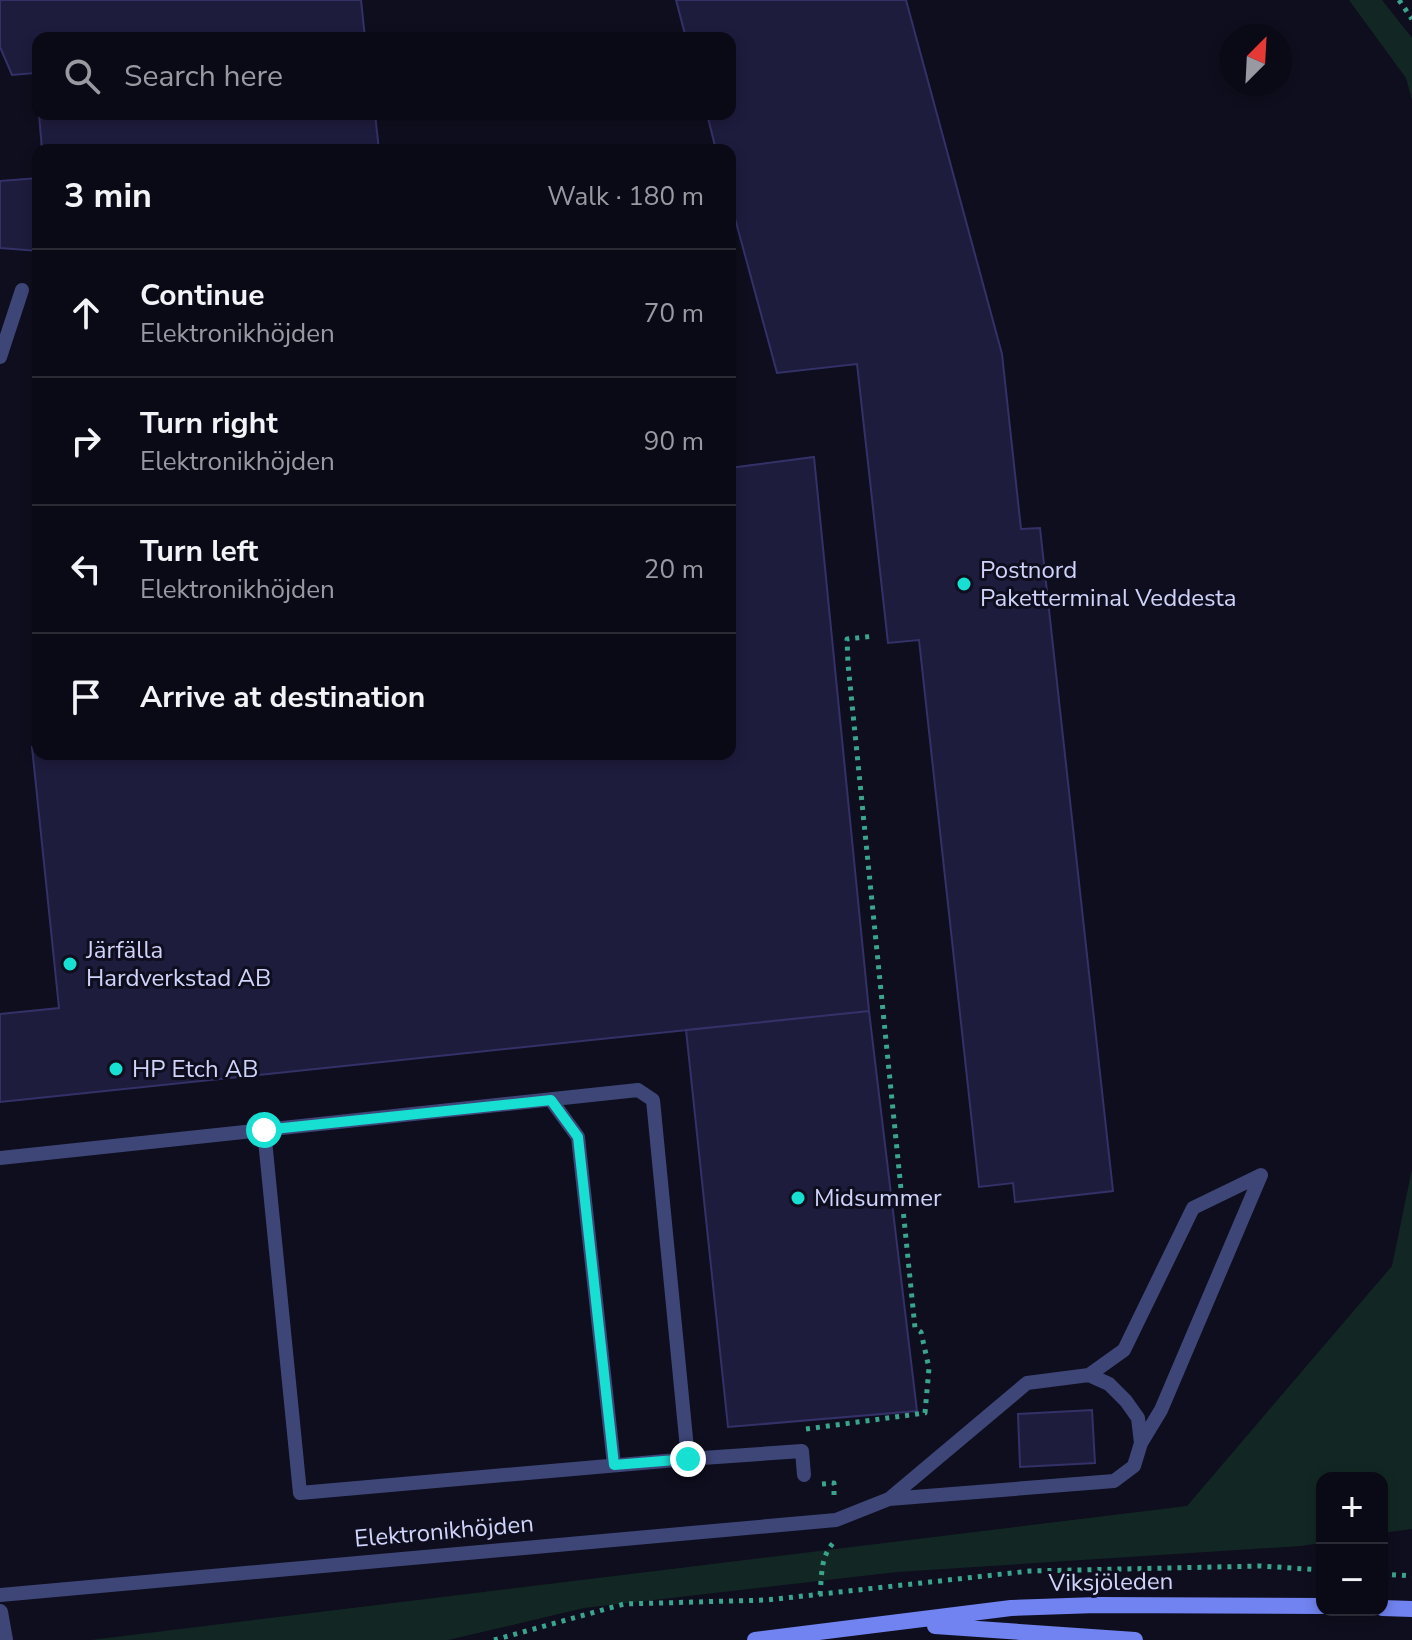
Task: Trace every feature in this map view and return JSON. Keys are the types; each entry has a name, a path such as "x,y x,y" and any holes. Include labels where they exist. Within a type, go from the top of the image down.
{"main road":[{"name":"Viksjöleden","path":"755,1640 1011,1608 1097,1605 1316,1606"},
{"path":"1388,1608 1412,1609"},
{"name":"Viksjöleden","path":"902,1623 1135,1640"}],"street":[{"path":"0,1612 5,1640"}],"lane":[{"path":"0,357 22,290"},
{"path":"0,1158 638,1090 653,1100 688,1459"},
{"path":"551,1100 578,1137 614,1465"},
{"path":"264,1130 300,1493 802,1451 804,1475"},
{"name":"Elektronikhöjden","path":"0,1595 836,1520 889,1499 1114,1481 1134,1466 1141,1443 1161,1410 1261,1175 1193,1208 1124,1350 1089,1375 1027,1383 889,1499"},
{"path":"1089,1375 1109,1384 1126,1401 1138,1418 1141,1443"}],"path":[{"path":"1399,0 1412,19"},
{"path":"804,1430 925,1413 929,1368 921,1332 915,1328 848,664 847,639 875,636"},
{"path":"820,1595 823,1558 837,1540"},
{"path":"494,1640 624,1604 767,1600 1030,1571 1261,1566 1316,1570"},
{"path":"1388,1574 1412,1576"}],"green space":[{"path":"1349,0 1382,0 1412,38 1412,100 1406,78"},
{"path":"1412,1169 1412,1529 1388,1532 1388,1472 1316,1472 1316,1544 897,1572 584,1608 448,1640 91,1640 1187,1506 1392,1266"}],"building":[{"path":"0,0 361,0 364,32 32,32 32,73 12,75 0,47"},
{"name":"Postnord Paketterminal Veddesta","path":"676,0 906,0 1002,354 1021,529 1040,528 1113,1191 1015,1202 1013,1183 979,1187 919,640 888,643 857,364 777,373 736,222 736,144 714,144 708,120 736,120 736,32 684,32"},
{"path":"40,120 376,120 378,144 42,144"},
{"path":"32,178 32,251 0,248 0,181"},
{"path":"814,457 869,1011 0,1102 0,1014 59,1008 33,760 736,760 736,467"},
{"name":"Midsummer","path":"869,1011 917,1411 728,1427 686,1030"},
{"path":"1092,1410 1095,1463 1020,1467 1018,1414"}],"place":[{"name":"Postnord Paketterminal Veddesta","path":"964,584"},
{"name":"Järfälla Hardverkstad AB","path":"70,964"},
{"name":"HP Etch AB","path":"116,1069"},
{"name":"Midsummer","path":"798,1198"}],"route":[{"path":"264,1130 551,1100 578,1137 614,1465 688,1459"}]}
